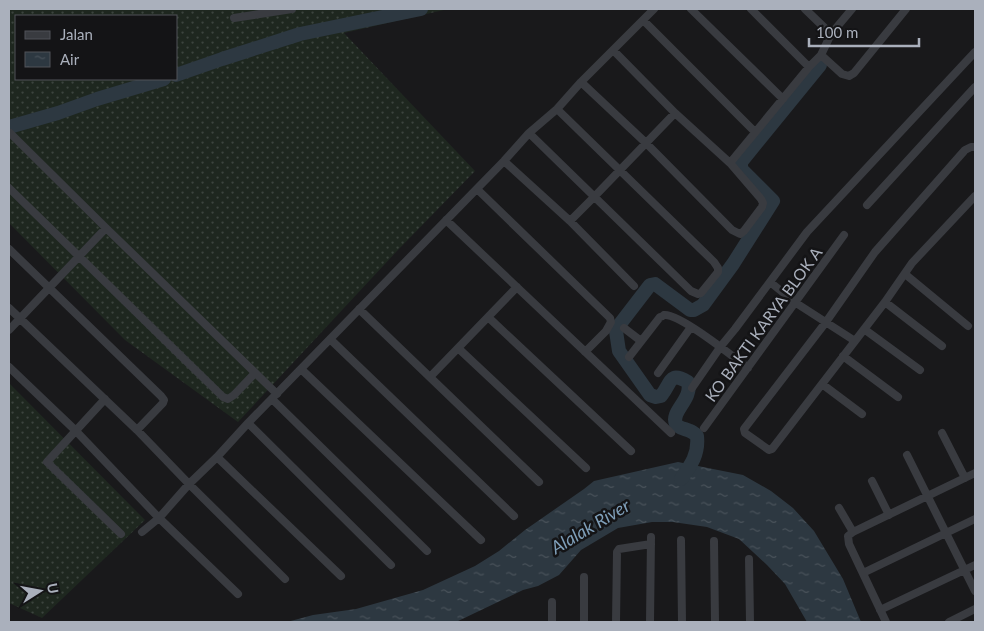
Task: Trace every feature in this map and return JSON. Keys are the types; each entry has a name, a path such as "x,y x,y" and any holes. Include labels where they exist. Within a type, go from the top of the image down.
{"street":[{"path":"234,18 292,9"},
{"path":"142,532 159,518 189,484 477,189 529,133 557,109 581,82 654,9"},
{"path":"691,9 783,99"},
{"path":"751,9 809,67"},
{"path":"805,9 832,34"},
{"path":"730,163 821,55 832,34 852,9"},
{"path":"821,55 842,74 849,76 906,9"},
{"path":"642,20 755,132"},
{"path":"581,82 646,142 732,230 740,234 744,231 760,211 763,204 761,199 730,163 675,113 613,50"},
{"path":"692,388 721,346 807,232 975,52"},
{"path":"867,205 975,87"},
{"path":"529,133 691,291 698,294 701,293 718,272 714,262 557,109"},
{"path":"570,221 675,113"},
{"path":"10,133 255,373 274,397 427,552"},
{"path":"975,147 965,150 874,252 826,322 744,432 771,450 885,302 912,263 975,196"},
{"path":"504,161 570,221 634,286"},
{"path":"9,188 222,397 230,398 255,373"},
{"path":"477,189 610,318 611,322 606,331 585,352"},
{"path":"446,220 671,433"},
{"path":"9,330 106,228"},
{"name":"KO BAKTI KARYA BLOK A","path":"704,428 844,235"},
{"path":"9,249 164,400 138,430"},
{"path":"905,274 968,326"},
{"path":"770,282 796,303 855,341"},
{"path":"430,377 517,287"},
{"path":"885,302 942,346"},
{"path":"9,308 138,430 189,484 285,578"},
{"path":"359,309 539,482"},
{"path":"629,357 663,315 691,327 721,346 748,368"},
{"path":"488,317 631,452"},
{"path":"658,373 691,327"},
{"path":"624,328 641,341"},
{"path":"864,329 920,370"},
{"path":"330,339 514,516"},
{"path":"458,348 586,468"},
{"path":"843,356 898,397"},
{"path":"9,367 75,430 159,518 238,594"},
{"path":"301,369 481,540"},
{"path":"822,384 862,414"},
{"path":"105,399 47,462 121,534"},
{"path":"248,423 391,565"},
{"path":"942,433 965,478"},
{"path":"907,455 975,591"},
{"path":"217,457 341,576"},
{"path":"886,622 849,544 848,538 853,532 975,473"},
{"path":"872,481 889,515"},
{"path":"839,508 853,532"},
{"path":"863,573 975,519"},
{"path":"681,540 682,622"},
{"path":"616,622 617,552 619,549 651,541 650,622"},
{"path":"714,541 715,622"},
{"path":"749,559 750,622"},
{"path":"880,610 975,565"},
{"path":"584,577 584,622"},
{"path":"552,602 552,622"},
{"path":"949,622 975,609"}],"shaded area":[{"path":"9,9 448,9 344,33 475,171 397,251 238,422 125,340 9,223"},
{"path":"9,383 145,520 42,618 9,603"}],"water":[{"name":"Alalak River","path":"678,462 743,475 771,491 793,508 814,531 843,579 861,622 807,622 785,584 739,539 707,527 673,522 652,522 618,528 581,550 559,575 456,622 287,622 313,615 356,609 423,590 475,566 499,551 594,481"}],"waterway":[{"path":"178,74 300,34 421,9"},
{"path":"681,479 694,459 697,448 697,436 678,426 675,419 685,400 689,388 688,382 674,378 661,396 650,395 619,351 616,331 650,285 655,284 690,310 703,305 733,264 773,201 742,170 741,162 820,65"},
{"path":"9,127 161,80"}]}
